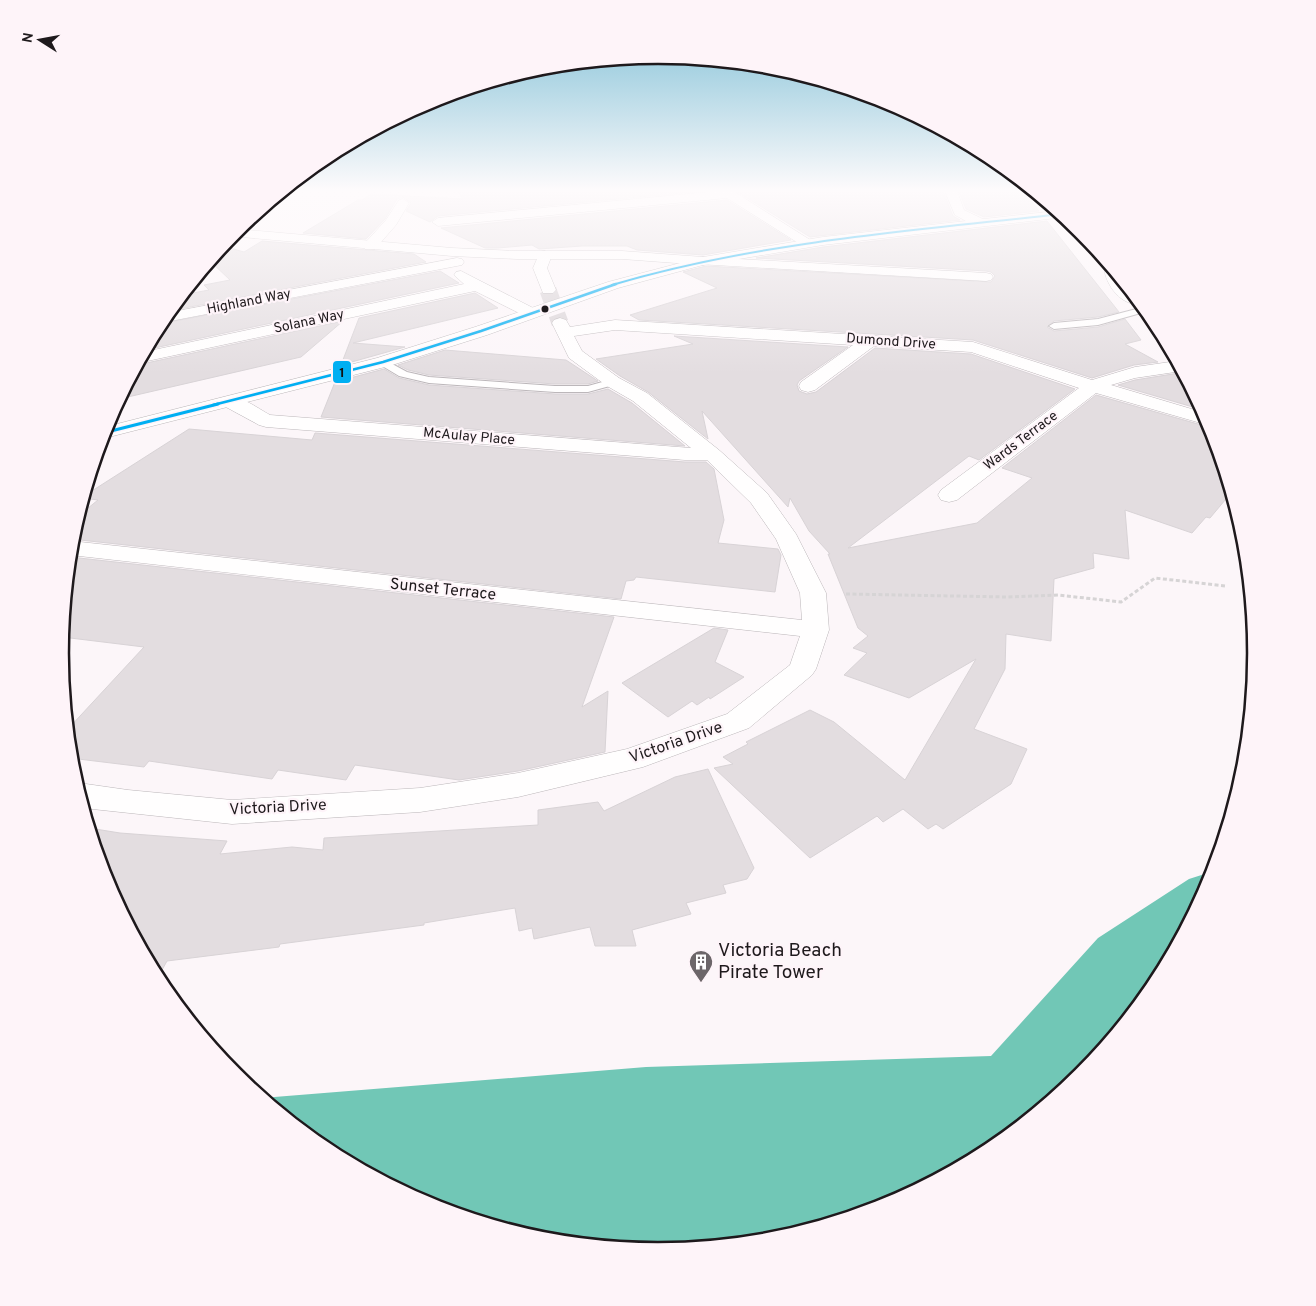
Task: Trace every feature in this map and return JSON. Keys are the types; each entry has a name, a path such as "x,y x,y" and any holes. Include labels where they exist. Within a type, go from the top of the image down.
{"main road":[{"path":"453,252 482,254 622,255 986,277"},
{"path":"113,431 383,362 650,274 702,261 755,252"},
{"name":"Highland Way","path":"175,317 466,260 482,254"},
{"path":"545,255 540,268 548,290"},
{"path":"446,264 477,286 531,313"},
{"path":"1114,280 1115,284 1123,291"},
{"name":"Solana Way","path":"149,356 477,286"},
{"name":"Dumond Drive","path":"562,328 615,325 973,348 1197,417"},
{"name":"Victoria Drive","path":"87,796 232,812 420,800 527,783 632,759 738,721 802,669 816,630 813,593 788,539 758,498 712,454 640,397 613,382 575,354 562,328"},
{"path":"808,386 871,340"},
{"name":"Wards Terrace","path":"949,495 1093,386 1111,378 1144,370 1173,367"},
{"name":"McAulay Place","path":"231,402 266,421 685,454 712,454"},
{"name":"Sunset Terrace","path":"78,549 816,630"}],"lane":[{"path":"1054,326 1098,322 1138,312"},
{"path":"383,362 403,374 430,380 555,389 588,389 613,382"}],"path":[{"path":"813,593 1008,597 1058,595 1121,602 1155,578 1225,586"}],"shaded area":[{"path":"1203,874 1186,914 1148,980 1101,1042 1047,1096 985,1143 953,1163 883,1197 811,1222 773,1231 697,1241 619,1241 543,1231 469,1211 397,1181 331,1143 271,1097 646,1067 991,1056 1098,938 1189,879"}],"building":[{"path":"226,252 390,252 414,254 426,262 180,309 192,293 209,290 204,285 230,280 214,265"},
{"path":"663,252 721,252 703,255"},
{"path":"793,252 1071,252 1119,312 1098,317 1054,321 1047,327 1054,331 1098,327 1125,319 1141,340 1125,344 1158,362 1134,365 1092,378 973,340 639,320 630,315 717,288 683,272 706,266 991,282 995,276 991,272 986,271 756,258"},
{"path":"440,271 459,283 154,348 171,322"},
{"path":"475,293 498,308 353,343 405,347 341,365 359,318"},
{"path":"343,321 301,357 128,397 145,363"},
{"path":"674,336 848,347 799,381 797,385 799,391 807,394 816,392 875,348 971,354 1075,389 979,460 969,456 848,548 977,523 1032,478 1002,468 1096,395 1201,425 1216,464 1226,498 1210,518 1206,517 1192,533 1125,510 1129,559 1093,553 1094,568 1054,579 1051,641 1006,634 1005,669 974,729 1027,749 1011,784 943,829 936,824 928,829 903,809 883,822 877,816 810,858 714,768 733,764 723,757 748,744 746,742 810,710 834,722 905,780 976,659 909,698 844,675 867,653 853,648 868,636 858,628 828,554 830,554 809,531 790,498 788,507 702,411 708,439 648,392 596,359 693,344"},
{"path":"445,350 566,360 598,381 588,384 555,384 429,375 408,370 398,365"},
{"path":"384,369 399,378 429,385 555,394 588,394 608,389 632,403 685,446 321,417 335,382"},
{"path":"1176,373 1193,407 1118,385 1135,380"},
{"path":"189,429 312,440 315,433 685,462 706,462 714,469 724,520 718,543 778,549 781,555 775,592 636,577 634,580 626,581 621,599 80,540 87,509 98,500 89,499 92,491"},
{"path":"77,558 614,617 582,707 608,691 605,752 518,771 459,780 355,765 346,780 278,770 272,779 149,761 144,767 79,759 73,723 144,647 69,638 70,614"},
{"path":"714,628 728,630 715,662 744,677 710,699 709,697 697,705 692,701 668,717 622,683"},
{"path":"708,769 754,868 747,879 723,885 726,893 686,903 691,914 632,930 636,946 595,946 590,927 534,939 532,928 519,931 515,908 424,923 424,925 280,944 279,947 167,961 162,970 130,914 96,829 120,833 227,841 220,854 292,847 323,850 324,838 538,825 538,810 598,802 604,811 675,777"}],"tunnel":[{"path":"548,290 560,323"}],"transit line":[{"name":"1","path":"113,430 383,362 481,331 613,285 703,261 757,252"}],"place":[{"name":"Victoria Beach Pirate Tower","path":"701,983"}]}
